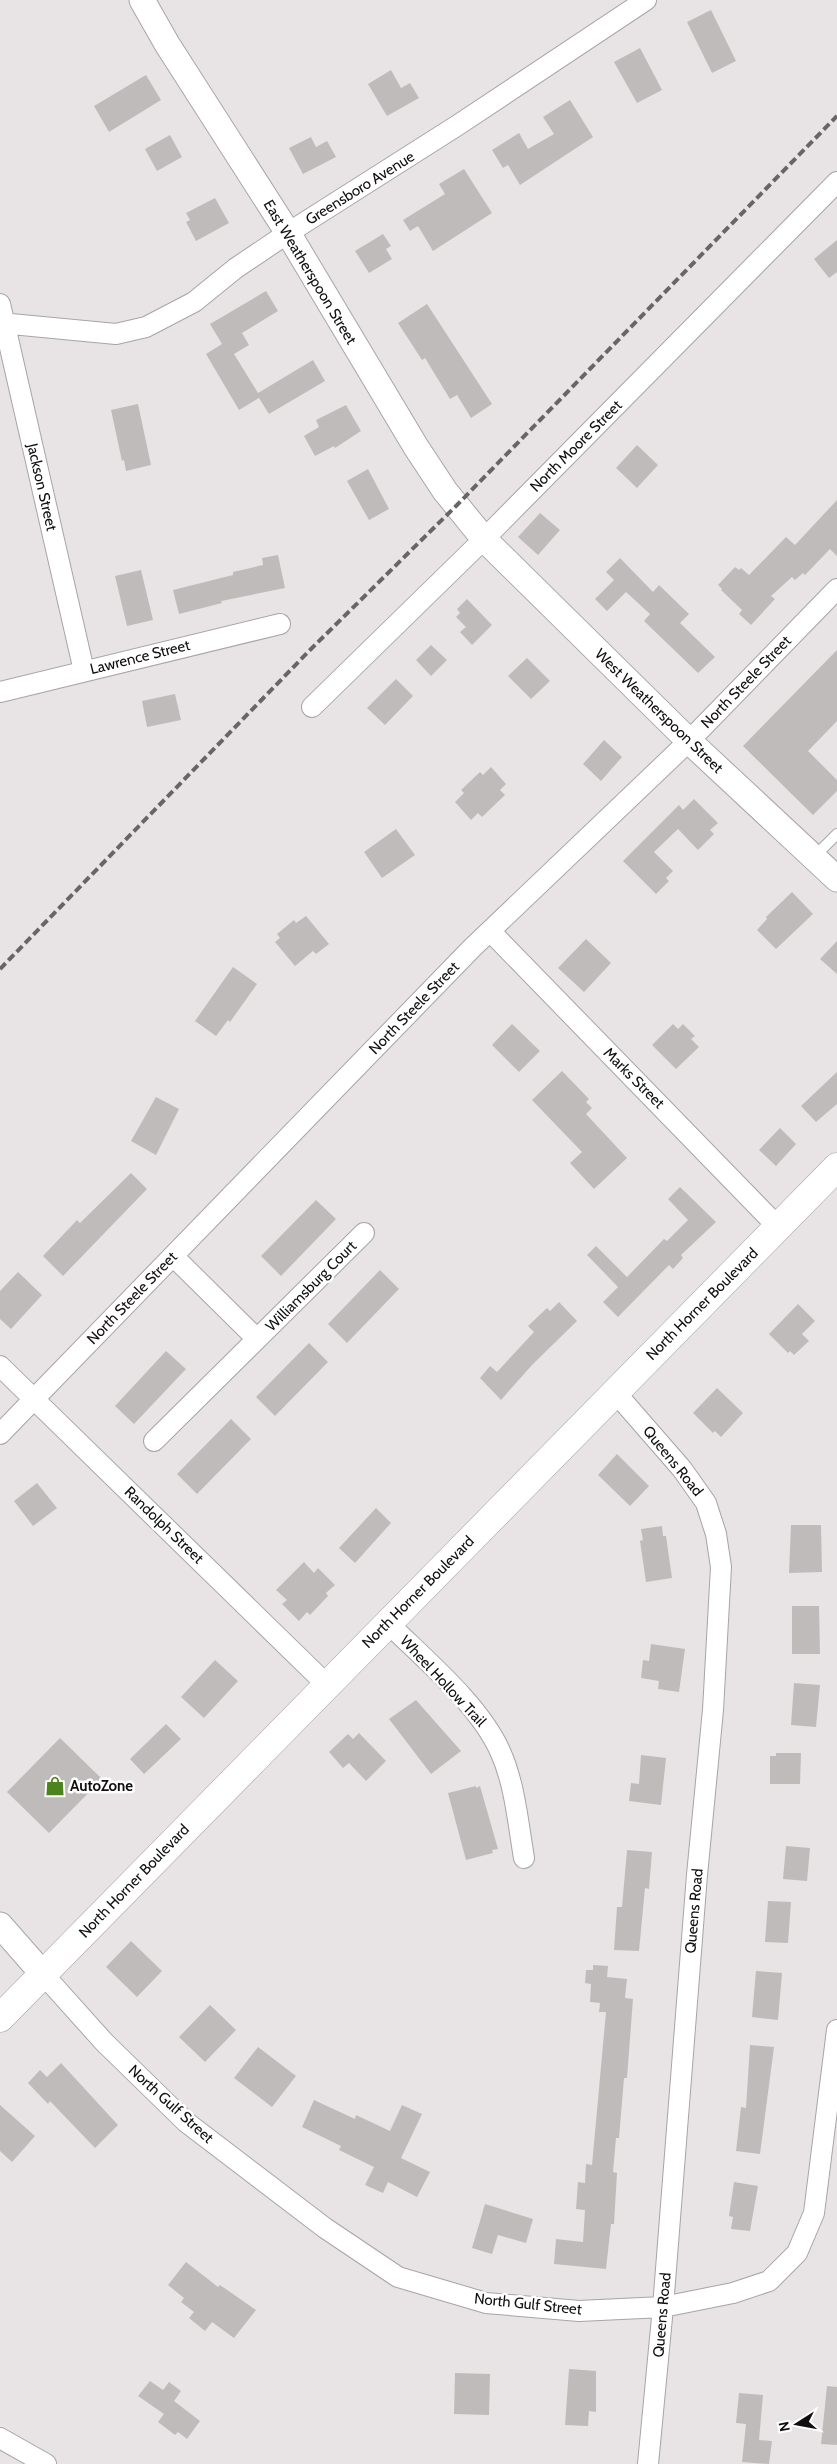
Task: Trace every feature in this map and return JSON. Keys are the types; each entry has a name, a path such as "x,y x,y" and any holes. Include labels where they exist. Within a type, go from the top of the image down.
{"main road":[{"name":"North Horner Boulevard","path":"0,2018 837,1168"}],"street":[{"name":"East Weatherspoon Street","path":"142,0 167,44 288,233 416,448 445,491 484,539"},
{"name":"Greensboro Avenue","path":"2,316 116,334 146,327 194,302 236,268 288,233 458,125 646,0"},
{"name":"North Moore Street","path":"312,707 484,539 837,182"},
{"name":"Jackson Street","path":"2,316 84,671"},
{"name":"West Weatherspoon Street","path":"484,539 689,741 837,879"},
{"name":"North Steele Street","path":"0,1434 490,931 689,741 837,589"},
{"name":"Lawrence Street","path":"0,692 280,624"},
{"name":"Marks Street","path":"490,931 778,1227"},
{"name":"Williamsburg Court","path":"154,1441 364,1233"},
{"name":"Williamsburg Court","path":"173,1256 257,1339"},
{"name":"Randolph Street","path":"0,1366 327,1684"},
{"name":"Queens Road","path":"615,1392 682,1470 706,1503 716,1534 721,1567 714,1710 697,1875 663,2307 648,2464"},
{"name":"Wheel Hollow Trail","path":"388,1623 471,1707 492,1736 501,1752 510,1781 524,1858"},
{"path":"0,1925 43,1974"},
{"name":"North Gulf Street","path":"43,1974 104,2042 186,2122 325,2228 398,2277 486,2303 579,2311 663,2307 734,2293 769,2280 797,2253 814,2214 835,2065 837,2030"},
{"path":"0,2438 46,2464"}],"lane":[{"path":"814,857 837,834"}],"building":[{"path":"711,10 736,61 712,73 687,22"},
{"path":"640,48 662,90 637,103 614,62"},
{"path":"391,70 401,88 410,83 419,98 387,116 368,84"},
{"path":"146,75 161,100 109,132 94,106"},
{"path":"570,100 593,137 520,185 508,165 503,168 492,150 519,133 528,149 554,134 543,117"},
{"path":"170,135 182,157 157,171 145,149"},
{"path":"311,137 316,147 327,141 336,157 303,174 289,148"},
{"path":"464,169 492,213 433,251 418,226 410,231 403,220 445,194 439,184"},
{"path":"215,198 229,223 196,241 186,222 190,220 186,213"},
{"path":"383,234 391,246 386,249 392,259 369,273 355,251"},
{"path":"837,240 837,272 829,278 814,259"},
{"path":"266,291 278,311 242,333 249,345 234,354 258,393 313,360 325,381 269,414 259,398 239,410 206,354 222,344 210,324"},
{"path":"427,304 492,404 471,418 457,395 450,399 425,358 422,360 398,323"},
{"path":"138,404 151,465 126,471 111,410"},
{"path":"346,405 361,431 335,448 334,446 315,456 304,436 319,427 316,420"},
{"path":"637,445 658,465 637,488 616,468"},
{"path":"368,469 389,509 369,520 347,481"},
{"path":"837,500 837,556 830,549 805,575 803,573 795,580 792,577 771,596 775,599 751,625 739,614 742,610 718,585 735,567 739,570 741,568 749,575 786,537 795,545"},
{"path":"540,513 560,530 538,555 518,537"},
{"path":"278,555 285,588 221,601 222,603 179,614 173,590 233,575 233,572 263,565 262,558"},
{"path":"620,558 653,592 659,585 689,614 680,623 715,657 698,673 644,621 650,614 626,592 607,611 595,599 614,580 606,572"},
{"path":"141,570 153,620 127,626 115,576"},
{"path":"467,599 492,625 472,645 460,632 466,627 456,617 460,613 457,609"},
{"path":"431,645 447,660 431,676 416,660"},
{"path":"837,650 837,721 808,751 837,780 837,791 813,815 743,746"},
{"path":"527,658 550,681 531,699 508,676"},
{"path":"396,679 413,696 385,725 367,708"},
{"path":"175,694 181,720 147,727 142,701"},
{"path":"604,740 622,757 601,781 583,764"},
{"path":"491,767 506,784 500,790 505,795 482,817 478,813 471,820 455,802 464,793 461,790 480,772 483,775"},
{"path":"694,799 718,823 710,830 714,834 698,850 678,829 654,852 673,871 666,878 669,881 656,894 623,861 679,805 683,810"},
{"path":"396,829 415,855 382,878 364,852"},
{"path":"792,892 813,914 776,949 757,930 767,919 766,917"},
{"path":"306,916 329,944 316,954 313,951 295,966 275,942 280,938 277,934 294,920 296,923"},
{"path":"586,939 611,963 584,992 558,968"},
{"path":"837,941 837,974 820,959"},
{"path":"233,967 257,984 230,1022 228,1020 216,1036 195,1021"},
{"path":"512,1024 540,1051 519,1072 492,1045"},
{"path":"673,1024 678,1029 683,1024 695,1036 691,1039 699,1047 676,1069 652,1045"},
{"path":"562,1071 589,1099 586,1102 592,1108 586,1114 627,1158 594,1189 570,1163 582,1152 532,1100"},
{"path":"837,1072 837,1104 816,1122 801,1106"},
{"path":"156,1097 179,1109 156,1155 131,1141"},
{"path":"780,1128 796,1144 776,1166 759,1150"},
{"path":"131,1173 147,1189 63,1276 43,1256 77,1220 80,1223"},
{"path":"680,1187 716,1222 681,1255 683,1258 673,1269 669,1265 618,1317 603,1302 618,1287 587,1255 596,1246 627,1277 664,1239 667,1241 688,1220 668,1199"},
{"path":"316,1200 336,1219 281,1276 261,1256"},
{"path":"380,1270 399,1289 347,1343 328,1324"},
{"path":"18,1272 42,1295 11,1329 0,1319 0,1291"},
{"path":"559,1302 577,1321 532,1365 501,1400 480,1378 490,1366 497,1372 534,1332 528,1326 547,1308 550,1311"},
{"path":"798,1304 815,1321 802,1334 809,1341 794,1355 790,1351 788,1353 769,1334"},
{"path":"309,1343 328,1362 275,1416 256,1397"},
{"path":"166,1351 186,1369 134,1424 115,1406"},
{"path":"717,1388 743,1413 721,1437 715,1431 713,1433 693,1413"},
{"path":"231,1419 251,1439 197,1494 177,1474"},
{"path":"617,1454 649,1486 630,1506 598,1475"},
{"path":"37,1483 57,1508 33,1526 14,1501"},
{"path":"376,1508 391,1523 355,1563 339,1548"},
{"path":"791,1525 821,1525 822,1572 789,1573"},
{"path":"662,1526 663,1536 666,1536 672,1578 646,1582 640,1541 643,1540 641,1529"},
{"path":"304,1562 314,1573 318,1568 335,1585 326,1593 328,1596 310,1615 307,1612 299,1621 282,1604 287,1600 276,1590"},
{"path":"792,1606 819,1606 820,1654 792,1654"},
{"path":"651,1644 685,1649 679,1692 658,1689 659,1681 641,1678 643,1660 649,1661"},
{"path":"215,1660 238,1681 204,1718 181,1697"},
{"path":"794,1683 820,1685 816,1727 791,1725"},
{"path":"416,1700 461,1751 431,1774 389,1719"},
{"path":"166,1724 181,1739 144,1774 130,1759"},
{"path":"359,1733 386,1761 366,1781 349,1763 343,1768 329,1752 348,1734 353,1739"},
{"name":"AutoZone","path":"60,1738 102,1779 49,1833 7,1792"},
{"path":"776,1753 801,1753 800,1784 770,1784 770,1756 776,1756"},
{"path":"641,1755 666,1758 661,1805 629,1801 631,1783 639,1784"},
{"path":"476,1786 476,1788 480,1786 498,1849 492,1850 493,1853 466,1860 448,1793"},
{"path":"786,1846 810,1848 807,1881 783,1879"},
{"path":"627,1850 652,1852 649,1889 645,1888 639,1951 614,1950 617,1907 622,1907"},
{"path":"768,1901 791,1902 788,1943 765,1942"},
{"path":"131,1941 162,1971 137,1997 106,1967"},
{"path":"593,1965 608,1966 607,1977 627,1979 625,1998 633,1999 627,2078 624,2078 619,2138 616,2138 613,2172 617,2173 614,2224 611,2224 606,2269 554,2264 556,2239 583,2242 585,2210 576,2209 578,2182 585,2183 586,2164 592,2165 606,2012 599,2012 600,2003 590,2002 591,1984 585,1983 586,1970 593,1970"},
{"path":"756,1971 782,1973 778,2020 752,2017"},
{"path":"210,2005 236,2030 205,2062 179,2037"},
{"path":"750,2045 774,2047 760,2154 736,2151 741,2107 746,2108"},
{"path":"258,2047 296,2076 272,2107 234,2078"},
{"path":"61,2063 118,2125 95,2148 50,2101 48,2104 28,2083 40,2070 47,2077"},
{"path":"314,2100 355,2119 356,2115 390,2131 402,2105 422,2114 401,2158 430,2172 417,2197 388,2182 383,2193 365,2185 374,2167 339,2150 341,2146 302,2127"},
{"path":"0,2105 35,2136 12,2162 0,2151"},
{"path":"734,2182 758,2186 750,2231 731,2229 733,2217 729,2216"},
{"path":"485,2204 533,2219 526,2243 498,2235 492,2254 472,2248"},
{"path":"186,2262 218,2287 220,2285 256,2310 234,2338 212,2322 205,2331 189,2318 194,2312 181,2302 184,2298 168,2285"},
{"path":"569,2369 596,2371 596,2412 589,2411 588,2426 565,2425"},
{"path":"455,2373 490,2374 489,2415 454,2414"},
{"path":"150,2381 163,2390 169,2382 181,2391 174,2401 200,2421 187,2439 178,2432 175,2435 158,2422 164,2414 138,2396"},
{"path":"827,2386 837,2387 837,2445 821,2444"},
{"path":"739,2393 763,2395 759,2440 772,2441 769,2464 742,2462 746,2424 736,2423"}],"railway":[{"path":"0,969 311,649 457,505 837,116"}],"place":[{"name":"AutoZone","path":"55,1786"}]}
